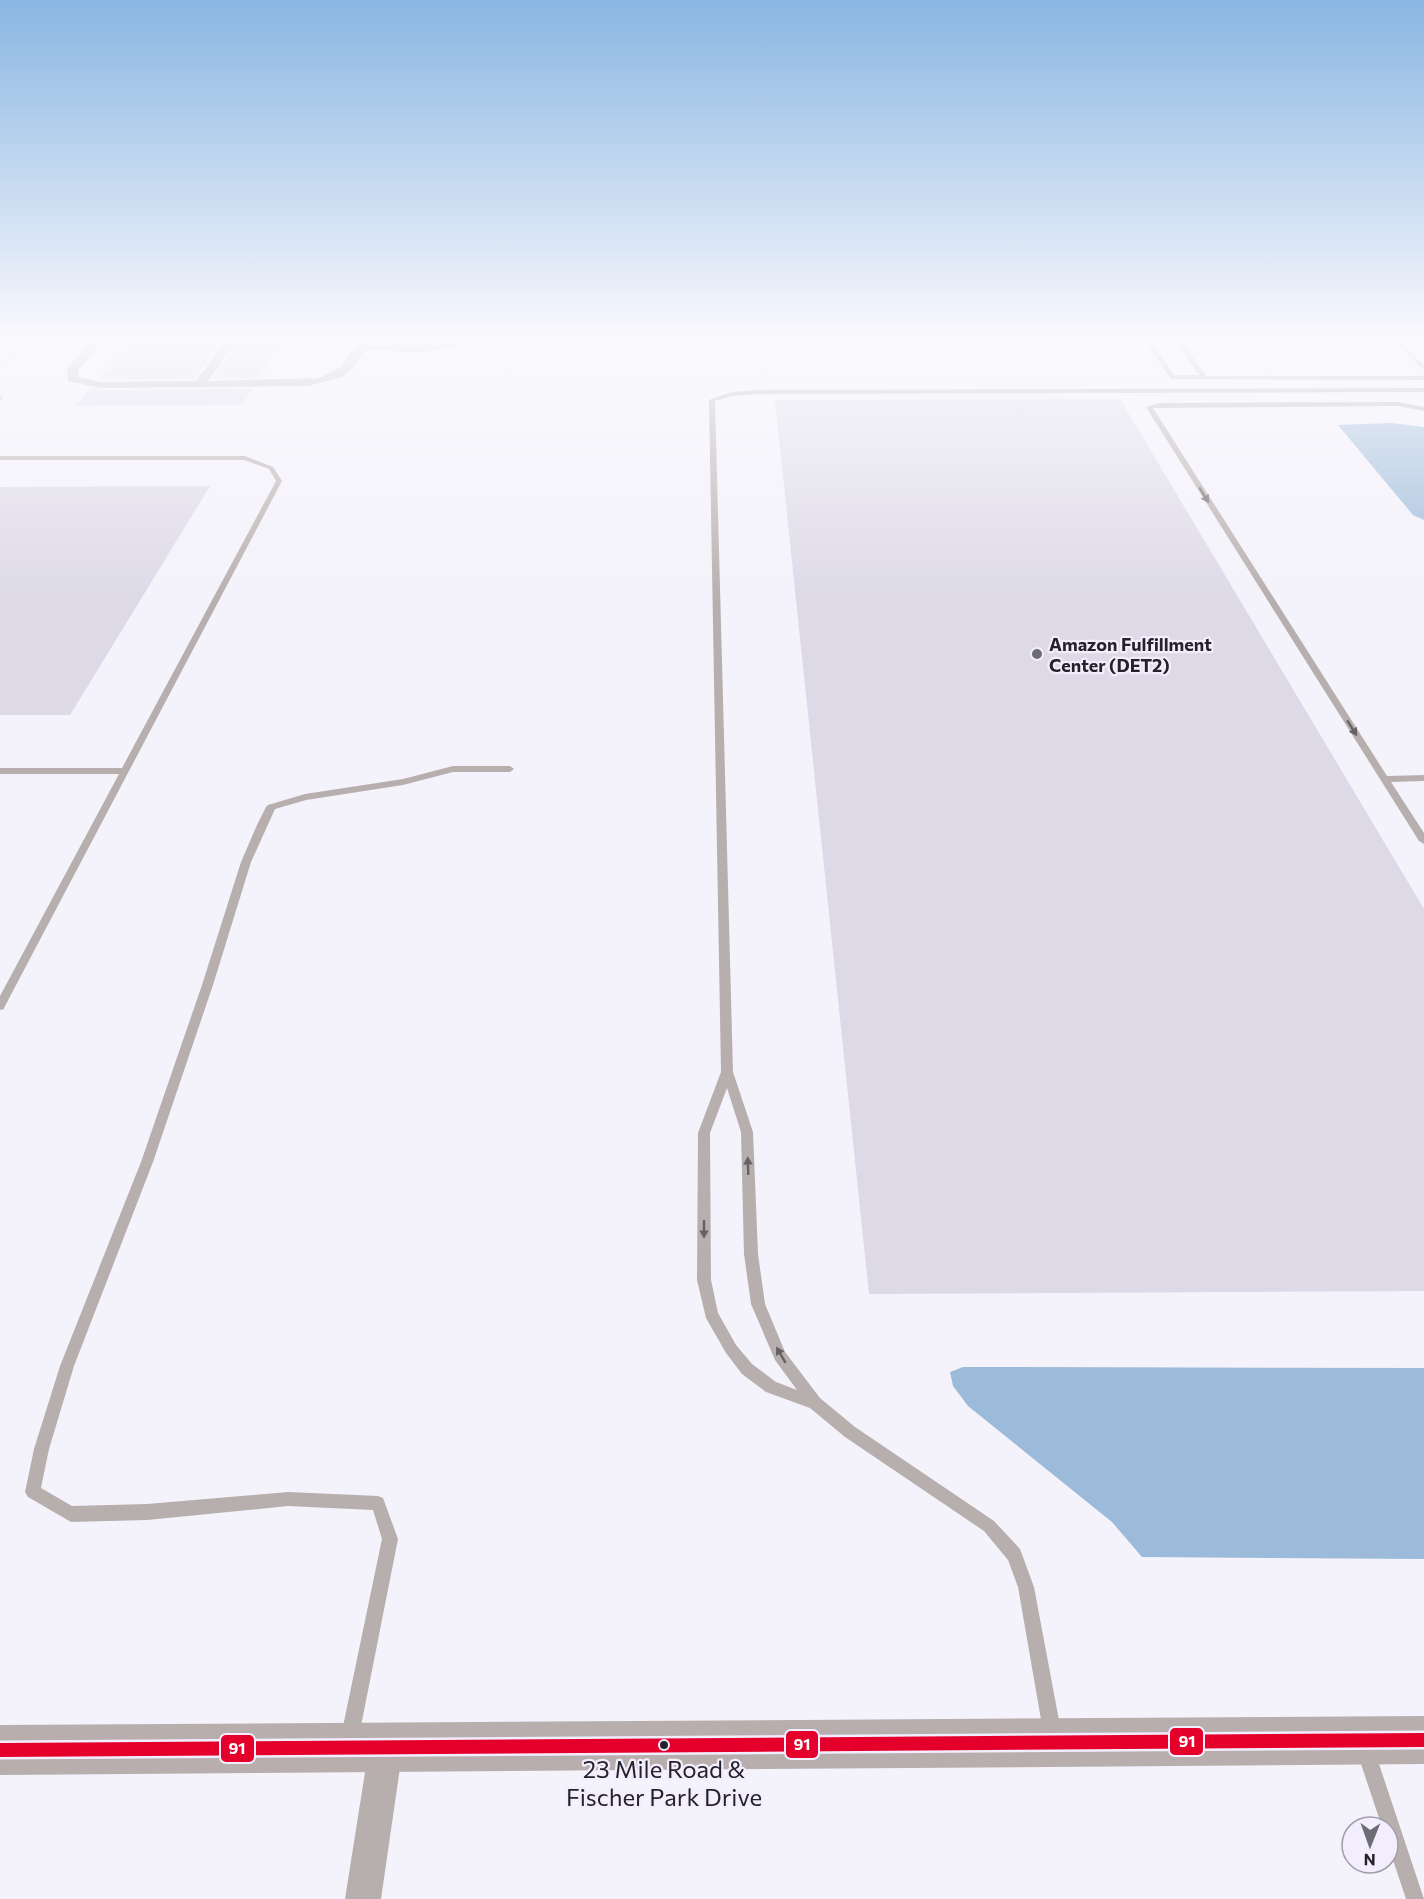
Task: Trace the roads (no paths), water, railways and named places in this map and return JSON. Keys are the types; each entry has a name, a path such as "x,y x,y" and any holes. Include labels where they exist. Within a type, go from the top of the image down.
{"main road":[{"path":"0,1750 1424,1740"}],"street":[{"path":"363,1899 367,1748"}],"lane":[{"path":"713,425 728,1072 747,1132 751,1254 758,1304 780,1356 815,1403 850,1432 989,1526 1014,1555 1026,1587 1053,1743"},
{"path":"1160,425 1424,841"},
{"path":"0,458 245,458 271,468 279,481 0,1006"},
{"path":"367,1748 390,1539 378,1503 288,1499 147,1512 71,1514 33,1492 37,1463 52,1407 142,1177 201,1008 240,882 263,820 271,807 305,797 403,782 453,769 510,769"},
{"path":"0,771 125,771"},
{"path":"1385,779 1424,778"},
{"path":"728,1072 704,1133 704,1280 711,1314 731,1350 747,1369 771,1386 815,1403"},
{"path":"1362,1741 1415,1899"}],"water":[{"path":"1338,425 1405,425 1424,427 1424,520 1413,515"},
{"path":"963,1367 1424,1368 1424,1559 1142,1557 1112,1522 968,1406 953,1386 950,1372"}],"place":[{"name":"Amazon Fulfillment Center (DET2)","path":"1037,654"},
{"name":"23 Mile Road & Fischer Park Drive","path":"664,1745"}]}
